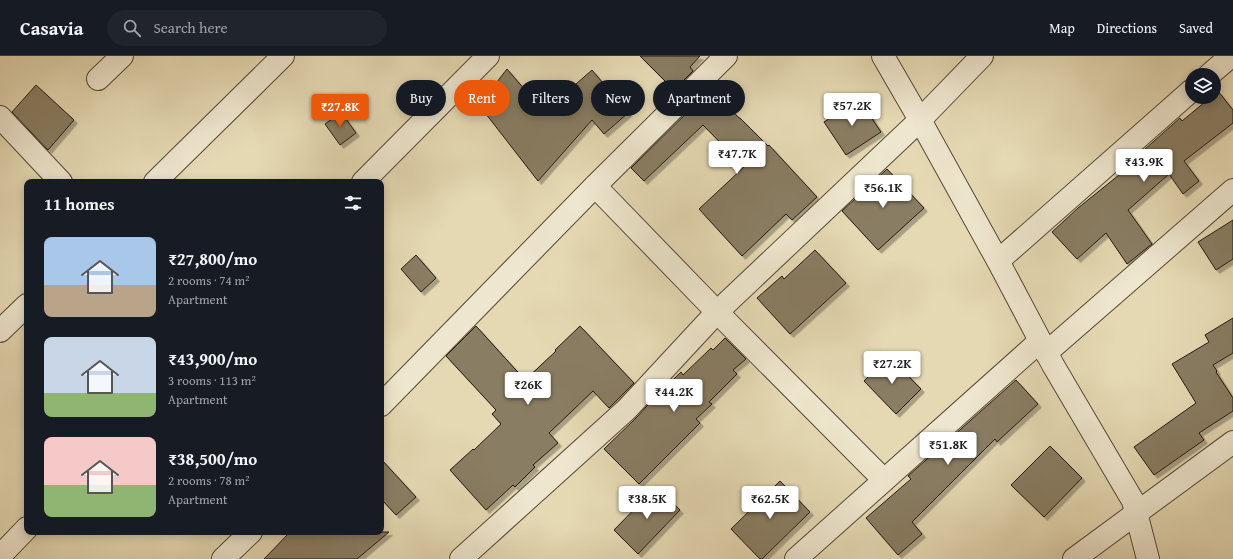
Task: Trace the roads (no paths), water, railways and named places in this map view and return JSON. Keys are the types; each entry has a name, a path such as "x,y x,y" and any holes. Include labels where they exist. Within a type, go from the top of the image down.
{"street":[{"path":"98,79 122,56"},
{"path":"158,179 283,56"},
{"path":"366,179 488,56"},
{"path":"384,402 595,186 726,56"},
{"path":"883,56 998,261 1043,347 1133,501 1148,559"},
{"path":"461,559 627,409 717,312 920,120 982,56"},
{"path":"1217,68 1231,56"},
{"path":"998,261 1185,96"},
{"path":"0,117 58,179"},
{"path":"595,186 717,312 884,480"},
{"path":"796,559 884,480 1233,190"},
{"path":"3,322 24,307"},
{"path":"1074,559 1233,442"},
{"path":"0,556 24,531"},
{"path":"223,559 247,535"}]}
